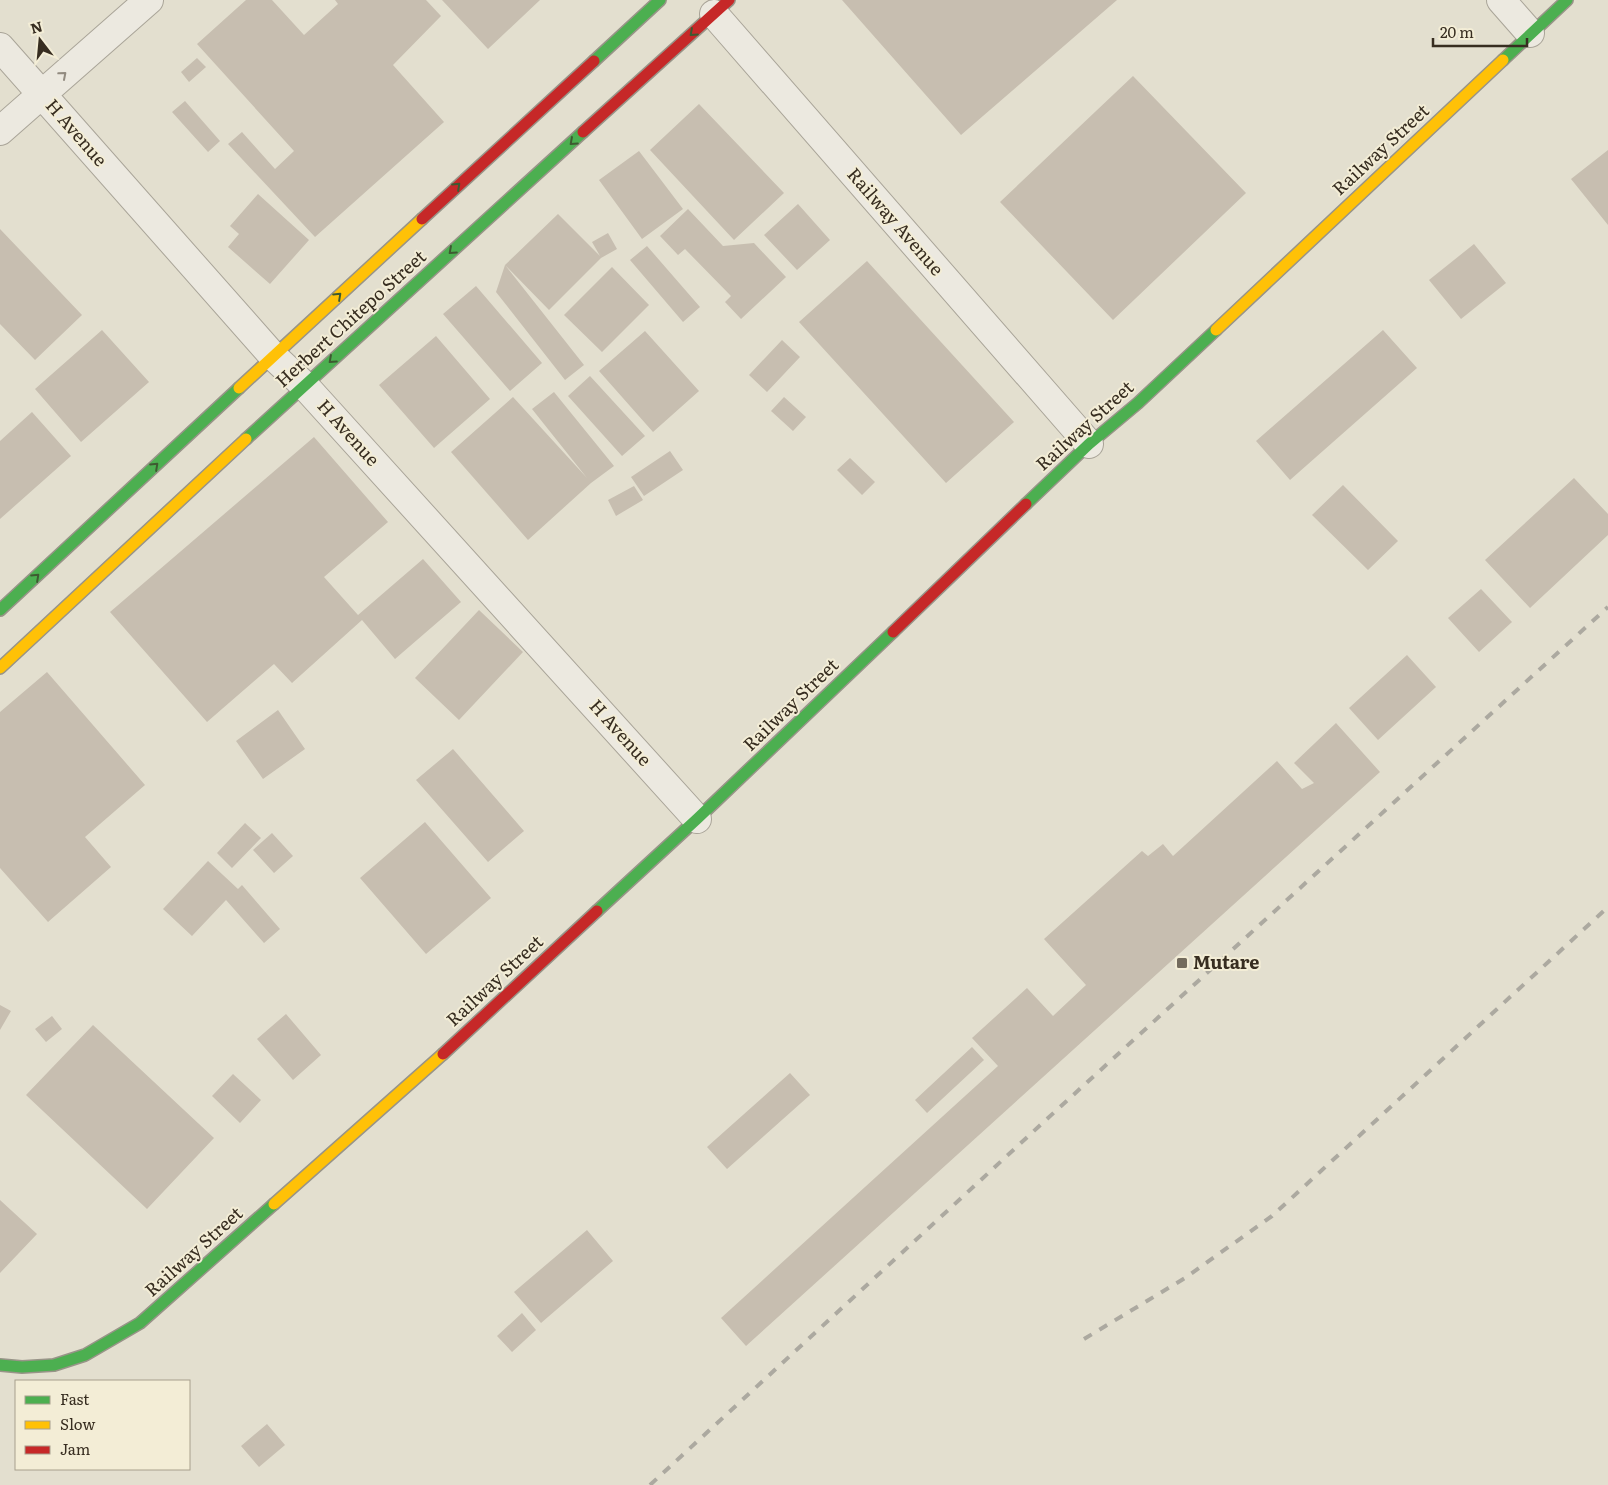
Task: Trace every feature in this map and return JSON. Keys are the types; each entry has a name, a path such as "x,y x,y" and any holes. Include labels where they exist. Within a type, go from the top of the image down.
{"main road":[{"name":"Herbert Chitepo Street","path":"0,610 660,0"},
{"name":"Railway Street","path":"0,1365 22,1367 54,1365 85,1355 140,1323 408,1085 697,819 1089,444 1138,403 1567,0"},
{"name":"Herbert Chitepo Street","path":"0,668 304,385 717,7"}],"street":[{"path":"0,131 149,0"},
{"path":"1501,0 1530,33"},
{"name":"Railway Avenue","path":"717,7 1089,444"},
{"name":"H Avenue","path":"0,47 273,356 304,385 697,819"}],"building":[{"path":"246,0 272,0 304,35 338,4 335,0 426,0 441,16 393,65 444,122 315,237 228,144 242,132 275,169 294,151 197,44"},
{"path":"442,0 540,0 488,49"},
{"path":"842,0 1117,0 961,135"},
{"path":"197,58 206,67 189,82 181,72"},
{"path":"1133,76 1246,193 1113,320 1000,202"},
{"path":"185,101 220,141 208,152 172,112"},
{"path":"699,104 784,193 734,240 650,150"},
{"path":"1608,150 1608,225 1571,179"},
{"path":"639,151 683,209 642,239 599,180"},
{"path":"258,194 309,240 270,284 228,247 239,234 230,226"},
{"path":"798,204 830,240 797,270 764,235"},
{"path":"688,209 723,246 754,243 786,277 741,319 725,302 731,296 685,249 678,255 660,236"},
{"path":"558,214 600,256 592,242 608,233 617,249 601,258 549,310 505,265"},
{"path":"0,229 82,315 35,360 0,324"},
{"path":"1474,244 1506,283 1461,319 1429,280"},
{"path":"647,246 700,307 683,322 630,260"},
{"path":"867,261 1014,422 946,483 799,322"},
{"path":"505,265 584,365 565,380 496,292"},
{"path":"612,267 649,305 602,352 564,315"},
{"path":"476,286 542,363 510,391 443,314"},
{"path":"102,330 149,382 81,442 35,389"},
{"path":"1383,330 1417,368 1290,480 1256,441"},
{"path":"645,331 699,391 653,432 599,371"},
{"path":"436,336 490,399 434,448 379,385"},
{"path":"782,340 800,357 767,392 749,375"},
{"path":"590,376 645,436 622,456 568,396"},
{"path":"554,392 614,466 591,483 528,540 451,452 513,397 587,478 532,409"},
{"path":"784,397 806,417 793,431 771,411"},
{"path":"32,412 71,456 0,519 0,441"},
{"path":"314,437 388,522 324,577 358,615 423,559 461,602 395,659 362,620 292,683 274,664 207,722 110,612"},
{"path":"670,451 683,470 644,496 631,477"},
{"path":"850,458 875,482 862,495 837,470"},
{"path":"1574,478 1608,514 1608,535 1530,608 1485,560"},
{"path":"1343,485 1398,541 1368,570 1312,515"},
{"path":"634,486 643,500 616,516 608,500"},
{"path":"1481,589 1512,622 1479,652 1448,618"},
{"path":"479,610 523,652 459,720 415,678"},
{"path":"1407,655 1436,687 1378,740 1349,708"},
{"path":"47,672 145,785 85,837 111,867 48,922 0,868 0,712"},
{"path":"278,710 305,749 263,779 236,741"},
{"path":"1336,723 1380,772 746,1346 721,1318 998,1066 972,1038 1027,988 1053,1016 1086,985 1044,939 1142,851 1148,856 1163,844 1173,856 1277,761 1302,789 1314,783 1294,763"},
{"path":"453,749 524,831 488,862 416,780"},
{"path":"425,822 491,898 426,954 360,878"},
{"path":"245,823 261,838 232,868 217,853"},
{"path":"272,833 293,856 274,873 253,850"},
{"path":"208,861 238,889 242,885 280,929 264,943 226,900 192,936 163,909"},
{"path":"0,1005 11,1011 0,1030"},
{"path":"286,1014 321,1055 293,1080 257,1039"},
{"path":"52,1016 62,1029 46,1042 35,1029"},
{"path":"93,1025 214,1138 147,1209 26,1095"},
{"path":"972,1047 984,1060 927,1113 915,1100"},
{"path":"790,1073 810,1095 727,1169 707,1147"},
{"path":"233,1074 261,1100 240,1123 212,1096"},
{"path":"0,1200 37,1234 0,1273"},
{"path":"587,1230 613,1261 541,1323 514,1292"},
{"path":"522,1313 536,1330 512,1352 497,1336"},
{"path":"267,1424 285,1445 259,1467 241,1446"}],"railway":[{"path":"650,1485 1048,1118 1608,607"},
{"path":"1084,1339 1185,1278 1272,1216 1608,907"}],"traffic: fast":[{"path":"594,61 660,0"},
{"path":"1503,60 1567,0"},
{"path":"246,439 583,132"},
{"path":"1026,504 1089,444 1138,403 1216,330"},
{"path":"0,610 239,388"},
{"path":"597,911 697,819 893,632"},
{"path":"0,1365 22,1367 54,1365 85,1355 140,1323 274,1204"}],"traffic: slow":[{"path":"1216,330 1503,60"},
{"path":"239,388 422,219"},
{"path":"0,668 246,439"},
{"path":"274,1204 443,1054"}],"traffic: jam":[{"path":"583,132 729,0"},
{"path":"422,219 594,61"},
{"path":"893,632 1026,504"},
{"path":"443,1054 597,911"}],"place":[{"name":"Mutare","path":"1182,963"}]}
